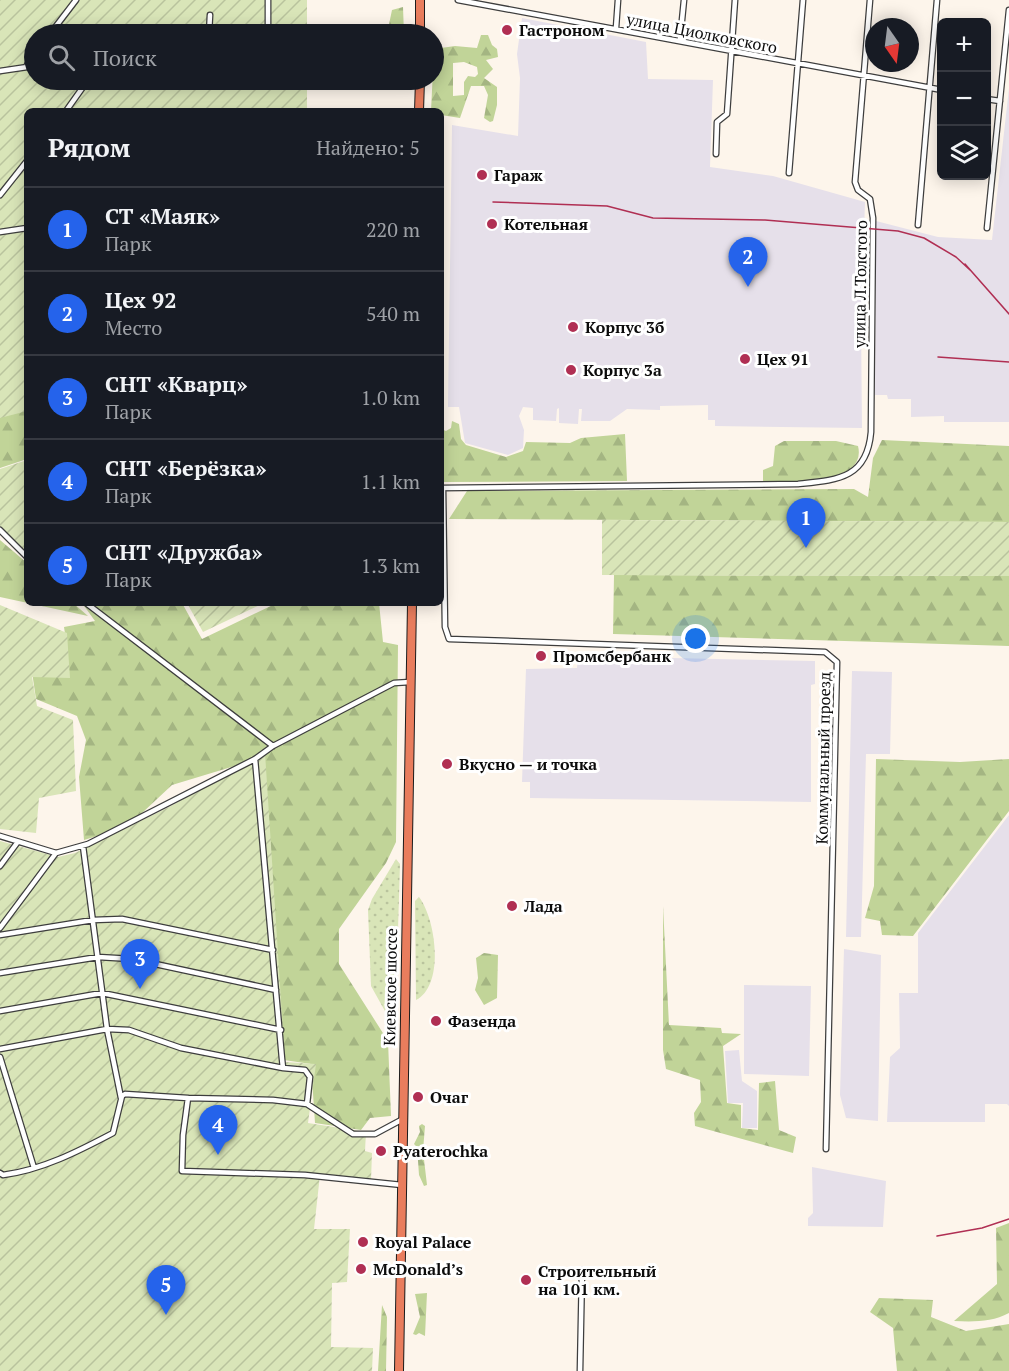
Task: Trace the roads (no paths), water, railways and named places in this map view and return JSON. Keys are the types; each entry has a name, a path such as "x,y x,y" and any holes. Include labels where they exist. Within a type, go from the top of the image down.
{"highway":[{"path":"420,0 420,24"},
{"path":"419,108 420,90"},
{"name":"Киевское шоссе","path":"399,1371 412,606"}],"street":[{"path":"58,24 76,0"},
{"path":"268,0 268,24"},
{"name":"улица Циолковского","path":"458,0 937,89"},
{"path":"616,28 618,0"},
{"path":"680,40 684,0"},
{"path":"716,154 717,122 727,114 735,0"},
{"path":"789,173 803,0"},
{"name":"улица Л.Толстого","path":"444,488 798,484 845,477 860,466 865,458 871,432 873,218 870,199 858,190 855,182 870,0"},
{"path":"918,225 937,0"},
{"path":"987,228 1009,10"},
{"path":"210,15 210,24"},
{"path":"0,71 24,66"},
{"path":"68,108 81,90"},
{"path":"991,100 1000,101"},
{"path":"0,195 24,165"},
{"path":"0,231 24,228"},
{"path":"0,530 24,554"},
{"name":"Коммунальный проезд","path":"444,581 445,627 449,639 825,652 837,662 826,1149"},
{"path":"90,606 273,746"},
{"path":"0,836 56,853 83,846 255,759 273,746 394,683 410,682"},
{"path":"255,759 284,1068"},
{"path":"0,866 17,843"},
{"path":"83,846 107,1029 115,1079 121,1100"},
{"path":"0,928 56,853"},
{"path":"0,935 93,920 122,919 273,950"},
{"path":"0,973 98,957 132,959 276,990"},
{"path":"0,1011 102,993 281,1030"},
{"path":"0,1049 107,1029 129,1030 181,1048 305,1070 310,1077 307,1104"},
{"path":"0,1057 34,1168"},
{"path":"0,1173 3,1175 22,1173 113,1133 121,1100 125,1094 273,1100 307,1104 353,1134 375,1134 403,1119"},
{"path":"188,1098 183,1135 182,1171 305,1175 402,1185"},
{"path":"580,1371 582,1270"}],"railway":[{"path":"493,202 607,206 653,218 765,220 898,231 924,238 956,257 970,270"},
{"path":"965,264 1009,314"},
{"path":"938,357 1009,362"},
{"path":"937,1236 982,1228 1009,1219"}],"place":[{"name":"Гастроном","path":"507,30"},
{"name":"Гараж","path":"482,175"},
{"name":"Котельная","path":"492,224"},
{"name":"Цех 92","path":"748,287"},
{"name":"Корпус 3б","path":"573,327"},
{"name":"Цех 91","path":"745,359"},
{"name":"Корпус 3a","path":"571,370"},
{"name":"СТ «Маяк»","path":"806,548"},
{"name":"Промсбербанк","path":"541,656"},
{"name":"Вкусно — и точка","path":"447,764"},
{"name":"Лада","path":"512,906"},
{"name":"СНТ «Кварц»","path":"140,989"},
{"name":"Фазенда","path":"436,1021"},
{"name":"Очаг","path":"418,1097"},
{"name":"Pyaterochka","path":"381,1151"},
{"name":"СНТ «Берёзка»","path":"218,1155"},
{"name":"Royal Palace","path":"363,1242"},
{"name":"McDonald’s","path":"361,1269"},
{"name":"Строительный на 101 км.","path":"526,1280"},
{"name":"СНТ «Дружба»","path":"166,1315"}]}
